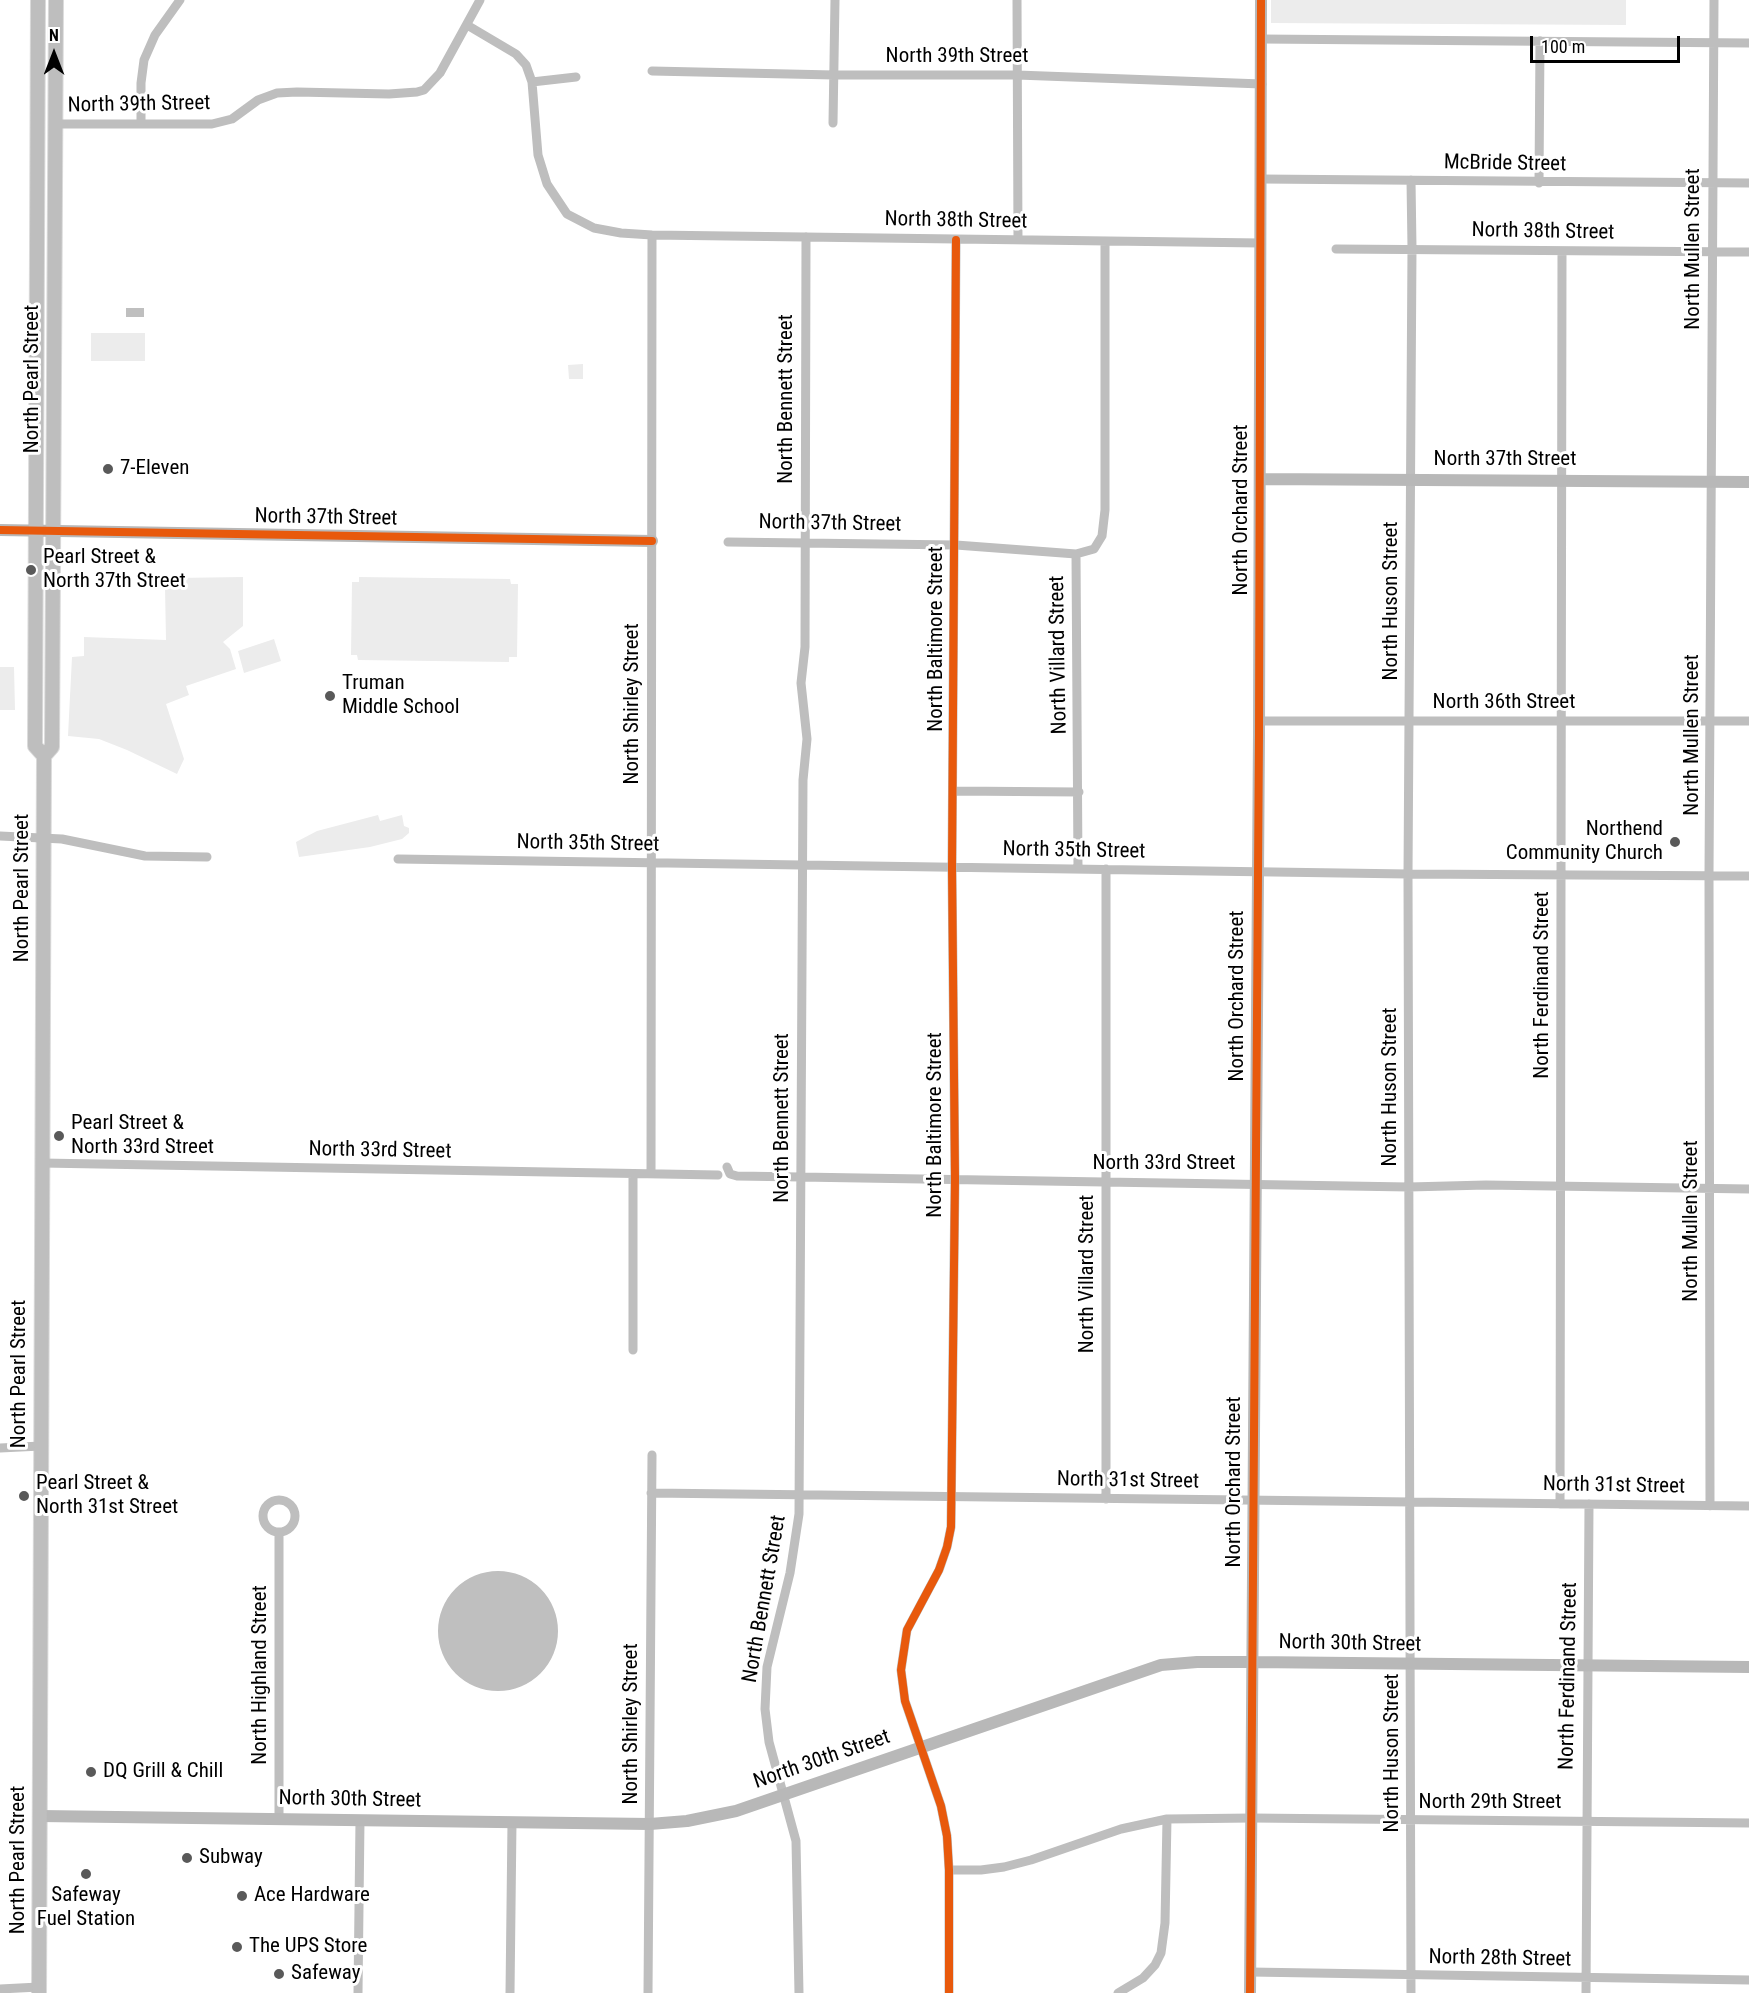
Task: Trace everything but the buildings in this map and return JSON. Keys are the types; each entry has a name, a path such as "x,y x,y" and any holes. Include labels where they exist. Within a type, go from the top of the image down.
{"main road":[{"name":"North Pearl Street","path":"38,0 35,746 44,756 45,838 39,1990"},
{"name":"North Pearl Street","path":"44,756 52,747 56,0"}],"street":[{"path":"141,124 141,83 144,60 155,35 180,0"},
{"path":"480,0 467,25 516,54 526,65 532,82 576,77"},
{"path":"833,123 835,0"},
{"path":"1017,0 1018,240"},
{"name":"North Orchard Street","path":"1250,1993 1259,721 1261,0"},
{"name":"North Mullen Street","path":"1710,1506 1709,876 1712,721 1710,482 1714,0"},
{"name":"North 39th Street","path":"56,124 212,124 226,122 258,100 277,93 417,92 424,90 440,73 467,25"},
{"path":"1261,39 1749,43"},
{"path":"1539,183 1540,41"},
{"name":"North 39th Street","path":"652,71 834,75 1017,75 1262,84"},
{"name":"North 38th Street","path":"532,82 538,155 547,184 567,214 594,228 652,235 1261,243"},
{"name":"McBride Street","path":"1261,179 1749,183"},
{"name":"North Huson Street","path":"1411,180 1408,874 1411,1993"},
{"name":"North Shirley Street","path":"651,1174 652,235"},
{"name":"North Bennett Street","path":"799,1993 797,1852 794,1828 768,1743 766,1687 767,1667 785,1598 796,1543 799,1495 802,864 803,780 807,739 801,683 805,647 806,237"},
{"name":"North Baltimore Street","path":"950,1993 950,1870 944,1819 903,1694 901,1670 902,1651 907,1630 939,1570 948,1547 951,1527 955,1179 952,868 957,240"},
{"name":"North Villard Street","path":"1078,869 1076,554 1090,551 1096,546 1101,539 1104,526 1105,242"},
{"name":"North 38th Street","path":"1336,249 1749,252"},
{"name":"North Ferdinand Street","path":"1560,1504 1562,251"},
{"name":"North 37th Street","path":"1260,479 1749,482"},
{"name":"North 37th Street","path":"0,530 651,541"},
{"name":"North 37th Street","path":"728,542 956,545 1076,554"},
{"name":"North 36th Street","path":"1259,721 1749,722"},
{"path":"954,791 1079,792"},
{"path":"0,836 62,839 145,856 207,857"},
{"name":"North 35th Street","path":"398,859 1408,874 1749,876"},
{"name":"North Villard Street","path":"1106,869 1106,1498"},
{"name":"North 33rd Street","path":"42,1163 718,1175"},
{"name":"North 33rd Street","path":"727,1167 730,1174 737,1176 1409,1187 1486,1185 1749,1189"},
{"path":"633,1174 633,1350"},
{"path":"0,1448 41,1446"},
{"name":"North Shirley Street","path":"648,1993 652,1455"},
{"name":"North 31st Street","path":"651,1493 1749,1506"},
{"name":"North Ferdinand Street","path":"1586,1993 1589,1504"},
{"name":"North Highland Street","path":"279,1532 279,1818"},
{"name":"North 30th Street","path":"40,1816 650,1824 717,1816 1161,1665 1197,1662 1252,1662 1749,1667"},
{"path":"1118,1993 1143,1978 1155,1965 1161,1953 1165,1923 1167,1819"},
{"name":"North 29th Street","path":"950,1870 1004,1867 1121,1829 1167,1819 1749,1823"},
{"path":"358,1993 360,1820"},
{"path":"510,1993 512,1822"},
{"name":"North 28th Street","path":"1250,1972 1749,1980"},
{"path":"0,1989 39,1990"}],"shaded area":[{"path":"1271,0 1626,0 1626,25 1271,23"},
{"path":"126,308 144,308 144,317 126,317"},
{"path":"91,333 145,333 145,361 91,361"},
{"path":"583,364 583,379 569,379 568,365"},
{"path":"243,577 243,626 223,642 230,649 236,669 186,686 189,695 166,704 184,759 177,774 99,739 68,736 72,657 84,656 84,637 166,640 165,587 168,582 176,578"},
{"path":"359,577 510,579 511,584 518,584 517,657 509,657 509,662 358,660 357,655 351,655 352,582 359,582"},
{"path":"274,639 281,661 244,673 238,651"},
{"path":"0,667 14,667 15,710 0,710"},
{"path":"378,815 380,821 402,815 404,826 409,828 409,833 402,839 370,847 299,857 296,842 317,831"},
{"path":"498,1571 521,1576 540,1589 553,1608 558,1631 553,1654 540,1673 521,1686 498,1691 475,1686 456,1673 443,1654 438,1631 443,1608 456,1589 475,1576"}],"cycle path":[{"path":"1250,1993 1259,734 1261,0"},
{"path":"949,1993 947,1836 941,1806 905,1701 901,1670 907,1630 939,1570 951,1527 955,1179 952,868 956,240"},
{"path":"0,530 652,541"}],"place":[{"name":"7-Eleven","path":"108,469"},
{"name":"Pearl Street & North 37th Street","path":"31,570"},
{"name":"Truman Middle School","path":"330,696"},
{"name":"Northend Community Church","path":"1675,842"},
{"name":"Pearl Street & North 33rd Street","path":"59,1136"},
{"name":"Pearl Street & North 31st Street","path":"24,1496"},
{"name":"DQ Grill & Chill","path":"91,1772"},
{"name":"Subway","path":"187,1858"},
{"name":"Safeway Fuel Station","path":"86,1874"},
{"name":"Ace Hardware","path":"242,1896"},
{"name":"The UPS Store","path":"237,1947"},
{"name":"Safeway","path":"279,1974"}]}
